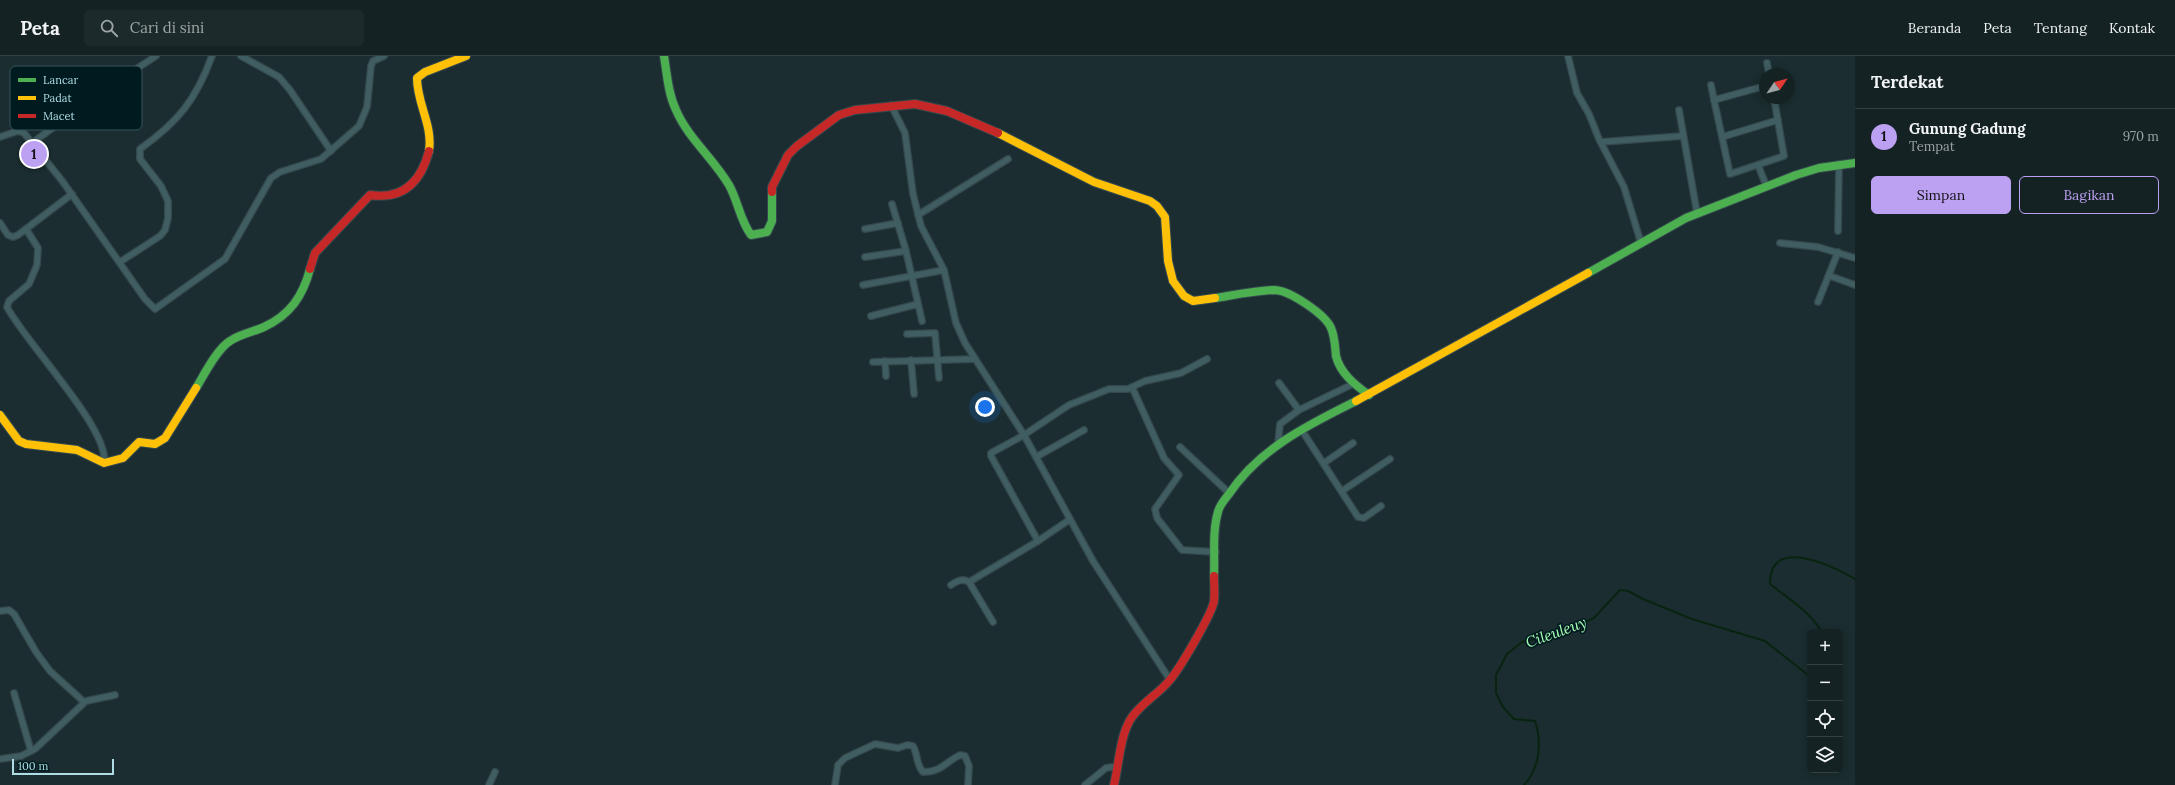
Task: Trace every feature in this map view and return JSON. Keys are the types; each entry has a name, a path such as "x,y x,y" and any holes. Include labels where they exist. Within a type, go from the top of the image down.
{"street":[{"path":"141,66 156,56"},
{"path":"120,262 160,236 165,230 168,218 168,201 165,192 140,159 140,150 176,119 192,100 201,84 212,56"},
{"path":"240,56 278,77 295,96 331,151"},
{"path":"0,137 18,131 24,133 72,194 145,299 155,309 225,259 271,178 280,172 320,159 359,126 367,107 371,66 373,61 384,56"},
{"path":"0,415 18,441 26,444 77,450 104,463 123,458 139,442 155,444 165,438 201,377 228,341 265,327 286,314 294,306 306,284 315,253 355,212 363,201 370,195 390,197 413,182 426,165 429,144 429,128 417,95 417,78 425,72 464,56"},
{"path":"664,56 669,86 678,115 702,151 728,184 745,226 751,235 767,232 772,220 772,187 788,155 797,146 839,115 855,110 891,105 915,104 947,111 1018,142 1094,182 1150,201 1163,213 1168,261 1176,286 1182,296 1193,302 1275,290 1286,293 1319,314 1330,327 1339,364 1355,383 1369,395"},
{"path":"1568,56 1578,94 1590,114 1601,142 1624,187 1641,242"},
{"path":"1767,63 1768,68"},
{"path":"1711,85 1730,174 1784,156 1775,104"},
{"path":"1714,100 1759,88"},
{"path":"891,105 905,133 913,194 921,226 944,270 956,323 964,343 1024,435 1069,520 1097,568 1170,680"},
{"path":"1679,110 1697,213"},
{"path":"1722,137 1778,120"},
{"path":"32,143 50,130"},
{"path":"1601,142 1683,136"},
{"path":"918,215 1008,160"},
{"path":"1114,785 1122,739 1132,717 1170,680 1208,616 1214,601 1216,552 1215,524 1218,510 1228,492 1249,469 1278,445 1301,429 1369,395 1641,242 1697,213 1766,185 1820,168 1839,164 1855,163"},
{"path":"1838,231 1839,164"},
{"path":"1758,165 1766,185"},
{"path":"0,223 8,235 13,237 72,194"},
{"path":"892,204 906,251 922,321"},
{"path":"865,229 898,223"},
{"path":"26,229 38,248 37,265 29,284 9,301 7,307 41,356 80,405 104,449 104,463"},
{"path":"1780,243 1818,247 1855,258"},
{"path":"864,257 906,251"},
{"path":"1818,302 1830,276 1838,252"},
{"path":"863,285 944,270"},
{"path":"1830,276 1855,285"},
{"path":"871,316 918,304"},
{"path":"908,334 935,333 939,378"},
{"path":"873,362 938,358 975,358"},
{"path":"1038,541 991,456 994,451 1024,435 1069,404 1109,389 1132,387 1146,381 1181,373 1207,359"},
{"path":"910,360 914,394"},
{"path":"885,361 886,376"},
{"path":"1279,383 1299,410"},
{"path":"1278,445 1280,424 1299,410 1355,383"},
{"path":"1132,387 1164,458 1179,475 1155,509 1157,518 1182,550 1216,552"},
{"path":"1301,429 1360,519 1364,518 1381,506"},
{"path":"1036,457 1084,430"},
{"path":"1324,463 1353,443"},
{"path":"1180,447 1228,492"},
{"path":"1342,491 1390,459"},
{"path":"969,582 1038,541 1069,520"},
{"path":"951,584 958,580 966,580 969,582 993,622"},
{"path":"0,611 9,610 14,614 36,652 50,671 84,702"},
{"path":"14,693 31,751"},
{"path":"0,759 21,756 31,751 55,732 84,702 115,695"},
{"path":"835,785 838,765 856,752 875,744 898,748 907,745 913,746 917,752 919,766 923,772 938,770 956,757 960,755 965,756 969,766 968,785"},
{"path":"1085,785 1106,768 1118,766"},
{"path":"489,785 495,772"}],"waterway":[{"name":"Cileuleuy","path":"1820,629 1805,612 1770,584 1772,569 1780,561 1791,557 1804,558 1832,567 1855,579"},
{"name":"Cileuleuy","path":"1524,785 1533,771 1538,754 1539,746 1535,721 1514,719 1503,707 1496,693 1496,675 1507,654 1522,642 1566,631 1594,618 1620,590 1628,591 1643,599 1692,619 1765,641 1807,674"}],"traffic: fast":[{"path":"664,56 669,90 673,104 687,130 723,175 729,185 744,223 751,235 767,232 772,221 772,192"},
{"path":"1588,273 1686,218 1796,175 1819,168 1855,163"},
{"path":"196,388 211,363 225,345 238,337 260,329 273,322 281,317 294,304 304,288 310,269"},
{"path":"1215,298 1274,290 1281,291 1297,298 1322,316 1327,322 1332,331 1336,356 1341,368 1353,383 1369,395"},
{"path":"1214,576 1214,536 1216,520 1221,505 1241,478 1255,463 1286,439 1320,419 1356,401"}],"traffic: slow":[{"path":"429,151 429,132 419,97 417,78 425,72 466,56"},
{"path":"998,133 1094,182 1150,201 1157,206 1165,217 1168,261 1173,281 1184,296 1193,301 1215,298"},
{"path":"1356,401 1588,273"},
{"path":"0,415 19,441 26,444 77,450 104,463 123,458 139,442 155,444 165,438 196,388"}],"traffic: jam":[{"path":"772,192 772,187 788,155 797,146 839,115 855,110 915,104 947,111 998,133"},
{"path":"310,269 315,253 370,195 392,195 401,191 416,180 426,162 429,151"},
{"path":"1114,785 1122,740 1128,724 1140,707 1160,690 1174,675 1194,642 1212,608 1214,601 1214,576"}],"place":[{"name":"Gunung Gadung","path":"34,154"}]}
